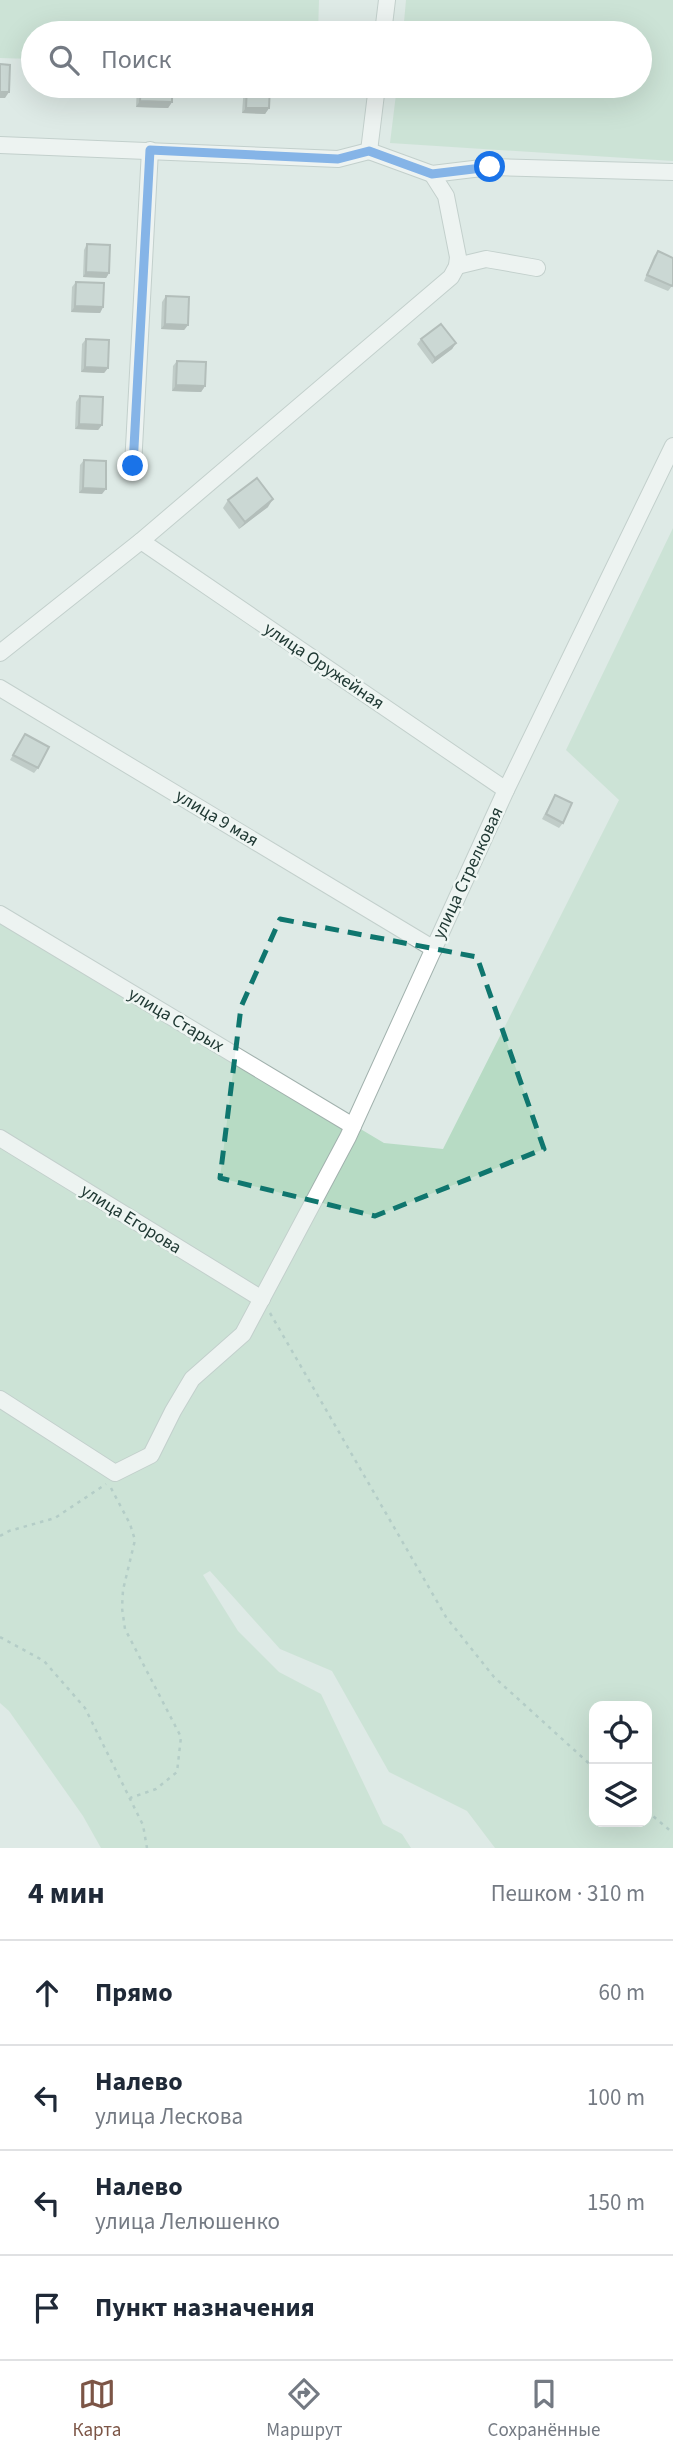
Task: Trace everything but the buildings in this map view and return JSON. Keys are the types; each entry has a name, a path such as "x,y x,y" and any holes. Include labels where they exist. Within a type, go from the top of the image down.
{"street":[{"path":"384,21 387,0"},
{"path":"369,151 376,98"},
{"path":"0,145 338,159 369,151 432,174 490,167 673,172"},
{"path":"133,466 150,150"},
{"path":"0,653 141,541 451,277 458,257 446,196 432,174"},
{"path":"457,266 486,259 537,268"},
{"name":"улица Стрелковая","path":"0,1399 115,1473 152,1455 192,1379 243,1334 353,1126 506,790 673,446"},
{"name":"улица Оружейная","path":"141,541 506,790"},
{"name":"улица 9 мая","path":"0,688 434,949"},
{"name":"улица Старых","path":"0,914 353,1126"},
{"name":"улица Егорова","path":"0,1138 262,1299"}],"path":[{"path":"262,1299 446,1617 494,1677 590,1764"},
{"path":"0,1536 55,1518 107,1483 124,1512 135,1540 123,1590 125,1629 181,1737 177,1772 156,1788 130,1798"},
{"path":"0,1637 44,1661 85,1708 144,1825 147,1848"},
{"path":"652,1815 673,1833"}],"highlighted area":[{"path":"280,919 477,957 544,1149 375,1216 220,1178 241,1007"}],"green space":[{"path":"0,0 319,0 318,21 21,21 21,59 0,58"},
{"path":"406,0 673,0 673,161 390,143 396,98 652,98 652,21 404,21"},
{"path":"673,528 673,1848 495,1848 467,1811 389,1772 332,1671 280,1649 210,1571 203,1575 238,1631 279,1672 321,1694 383,1824 402,1834 411,1848 101,1848 83,1816 9,1711 0,1703 0,914 384,1143 443,1149 619,800 566,750"}],"route":[{"path":"133,466 150,150 338,159 369,151 432,174 490,167"}]}
